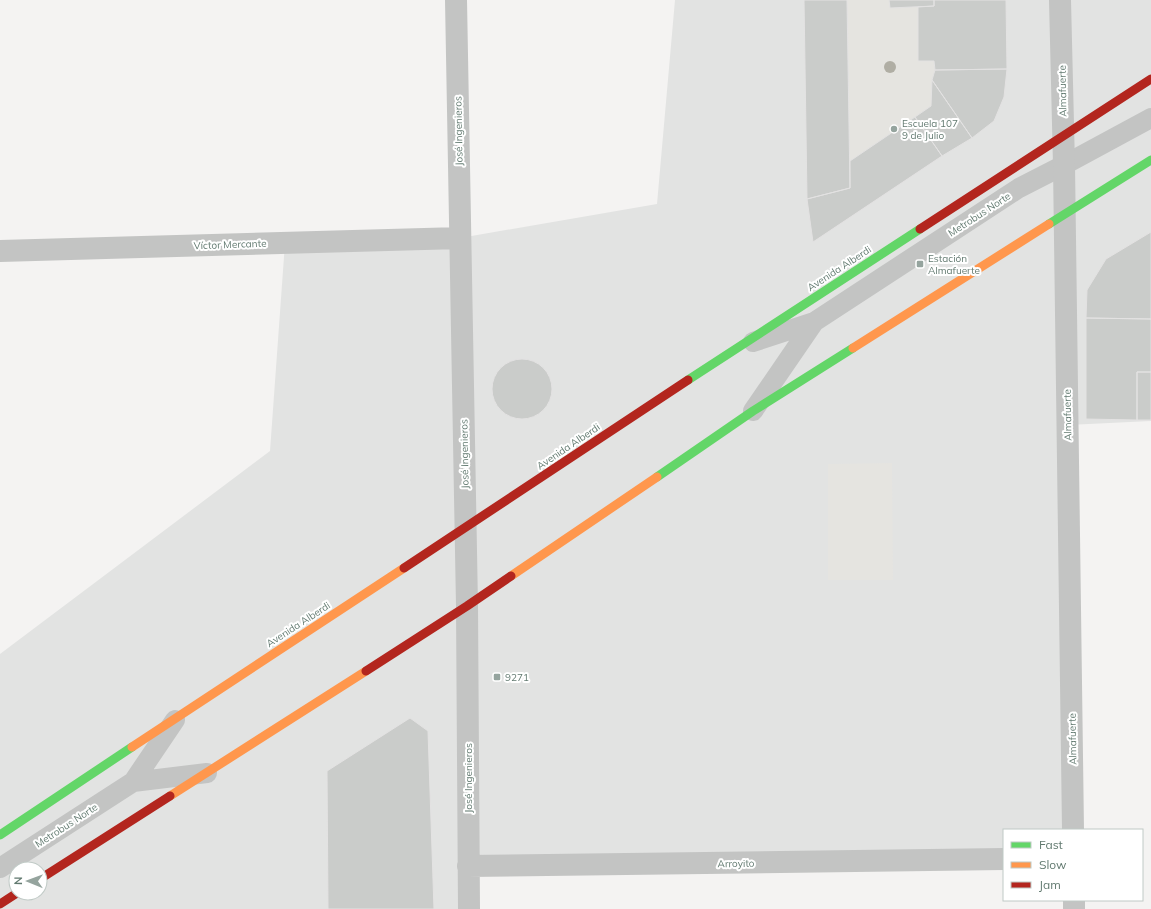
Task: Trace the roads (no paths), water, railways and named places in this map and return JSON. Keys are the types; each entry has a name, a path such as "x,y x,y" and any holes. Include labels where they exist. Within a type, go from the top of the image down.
{"main road":[{"name":"Avenida Alberdi","path":"0,835 736,348 1151,78"},
{"path":"48,874 467,606 753,411 1151,160"}],"street":[{"name":"José Ingenieros","path":"456,0 467,606 469,909"},
{"name":"Almafuerte","path":"1060,0 1064,165 1073,829"},
{"name":"Víctor Mercante","path":"0,251 460,238"},
{"name":"Arroyito","path":"468,866 1003,859"}],"lane":[{"name":"Metrobus Norte","path":"736,348 814,322 1019,188 1151,118"},
{"name":"Metrobus Norte","path":"753,411 814,322"},
{"name":"Metrobus Norte","path":"0,868 133,782 178,717"},
{"name":"Metrobus Norte","path":"133,782 207,773"}],"place":[{"name":"Escuela 107 9 de Julio","path":"894,129"},
{"name":"Estación Almafuerte","path":"920,264"},
{"name":"9271","path":"497,677"}]}
